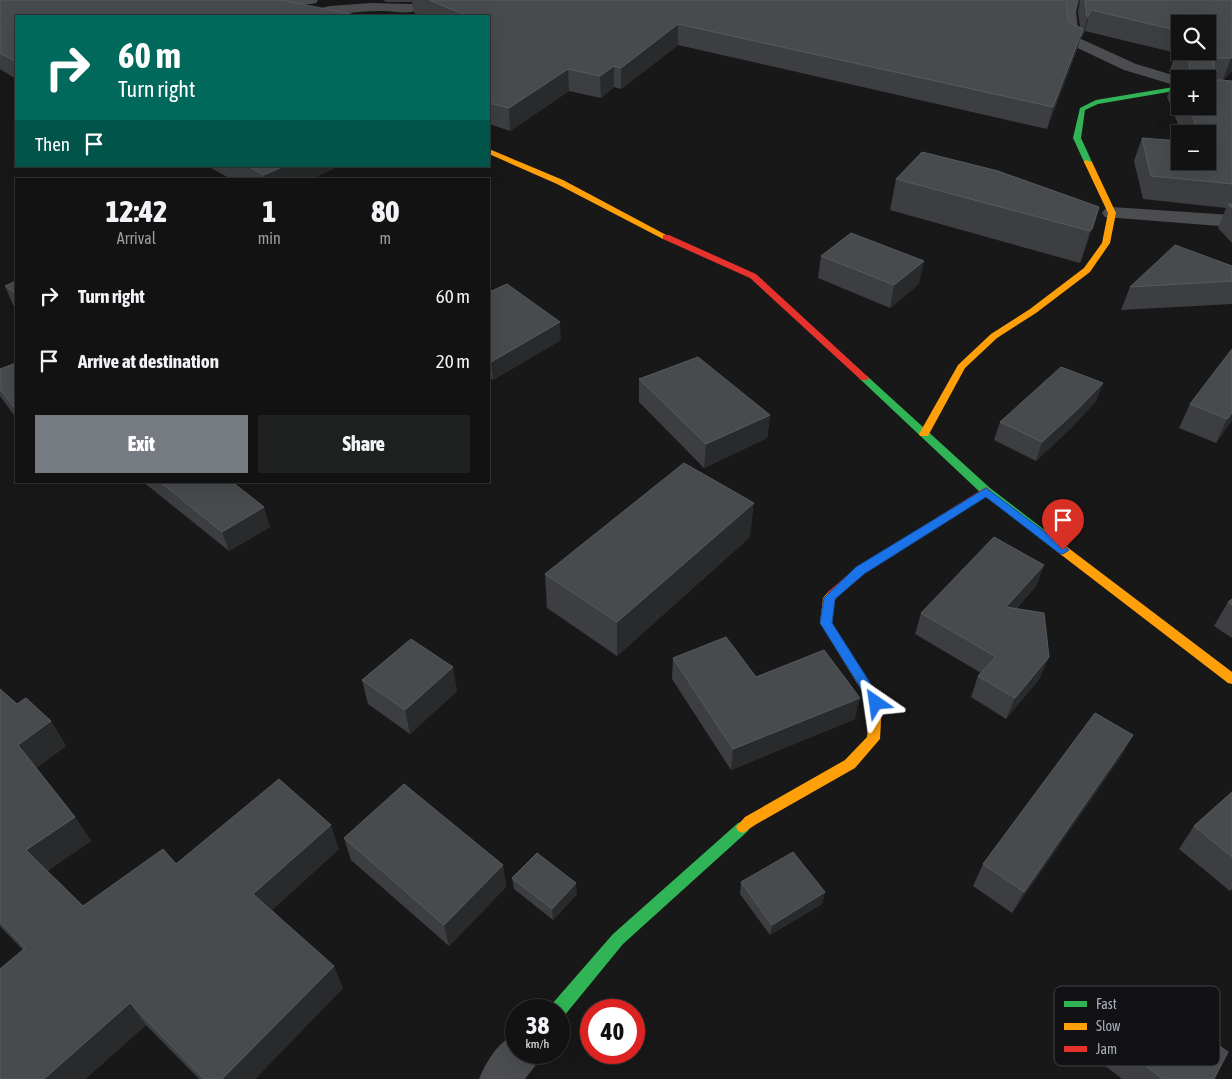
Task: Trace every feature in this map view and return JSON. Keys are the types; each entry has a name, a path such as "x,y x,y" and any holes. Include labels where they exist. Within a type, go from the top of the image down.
{"street":[{"path":"236,1 311,0"},
{"path":"1072,0 1069,12 1072,40 1130,67 1171,79"},
{"path":"924,434 961,367 994,336 1087,270 1106,244 1112,213 1077,138 1082,109 1096,102 1171,90"},
{"path":"490,151 560,182 643,226 754,276 986,491 1232,679"},
{"path":"1112,213 1232,221"},
{"path":"567,999 618,939 750,821 850,764 873,740 876,703 826,623 830,598 860,570 986,491"},
{"path":"499,1079 511,1064"}],"lane":[{"path":"307,15 328,9 386,6 412,8"}],"building":[{"path":"0,0 282,0 355,15 15,15 15,61 0,53"},
{"path":"429,0 1066,0 1068,19 1072,24 1083,29 1053,107 678,24 621,68 614,66 600,76 568,69 509,108 490,103 490,15 466,15"},
{"path":"1085,0 1232,0 1232,58 1216,58 1216,15 1171,15 1171,29 1091,10 1087,16"},
{"path":"1190,60 1214,60 1214,69 1216,70 1189,70"},
{"path":"1216,80 1232,81 1232,184 1151,176 1142,138 1171,140 1171,170 1216,170 1216,125 1196,125 1192,115 1216,115"},
{"path":"922,152 998,171 1099,207 1092,229 1090,231 896,179"},
{"path":"249,167 282,167 264,175"},
{"path":"851,233 924,261 894,285 821,256"},
{"path":"1175,245 1232,266 1232,281 1130,287"},
{"path":"15,281 15,293 5,286"},
{"path":"507,284 560,322 491,362 490,292"},
{"path":"1232,349 1232,413 1227,419 1190,404"},
{"path":"698,357 770,415 706,444 639,379"},
{"path":"15,363 15,409 0,389 0,369"},
{"path":"1061,367 1103,383 1042,442 1000,422"},
{"path":"684,463 754,503 617,622 545,574"},
{"path":"161,483 234,483 264,507 222,532"},
{"path":"994,537 1044,565 1006,607 1044,613 1049,657 1015,698 978,676 996,657 921,613"},
{"path":"726,637 756,677 824,650 860,698 733,749 673,658"},
{"path":"411,639 453,667 405,710 362,680"},
{"path":"0,689 17,704 26,698 51,721 18,745 75,817 26,850 83,906 163,849 176,864 279,779 331,825 253,894 334,966 222,1079 204,1079 130,1003 44,1079 0,1079 0,969 25,948 0,922"},
{"path":"1095,713 1133,735 1024,892 983,864"},
{"path":"404,784 503,865 444,925 344,838"},
{"path":"1232,792 1232,857 1194,826"},
{"path":"793,852 825,892 772,925 741,882"},
{"path":"537,853 576,883 552,909 512,878"},
{"path":"1220,1046 1228,1052 1214,1079 1163,1079 1146,1066 1220,1066"}],"traffic: fast":[{"path":"1088,162 1077,138 1082,109 1096,102 1171,90"},
{"path":"864,378 986,491 1042,534"},
{"path":"567,999 618,939 743,827"}],"traffic: slow":[{"path":"490,151 560,182 666,237"},
{"path":"924,434 961,367 994,336 1033,311 1087,270 1106,243 1112,213 1088,162"},
{"path":"1042,534 1232,679"},
{"path":"743,827 750,821 850,764 873,739 876,703 826,623 829,598 833,594"}],"traffic: jam":[{"path":"666,237 753,276 864,378"},
{"path":"833,594 860,571 986,491"}],"route":[{"path":"876,703 826,623 830,598 860,570 986,491 1063,550"}]}
